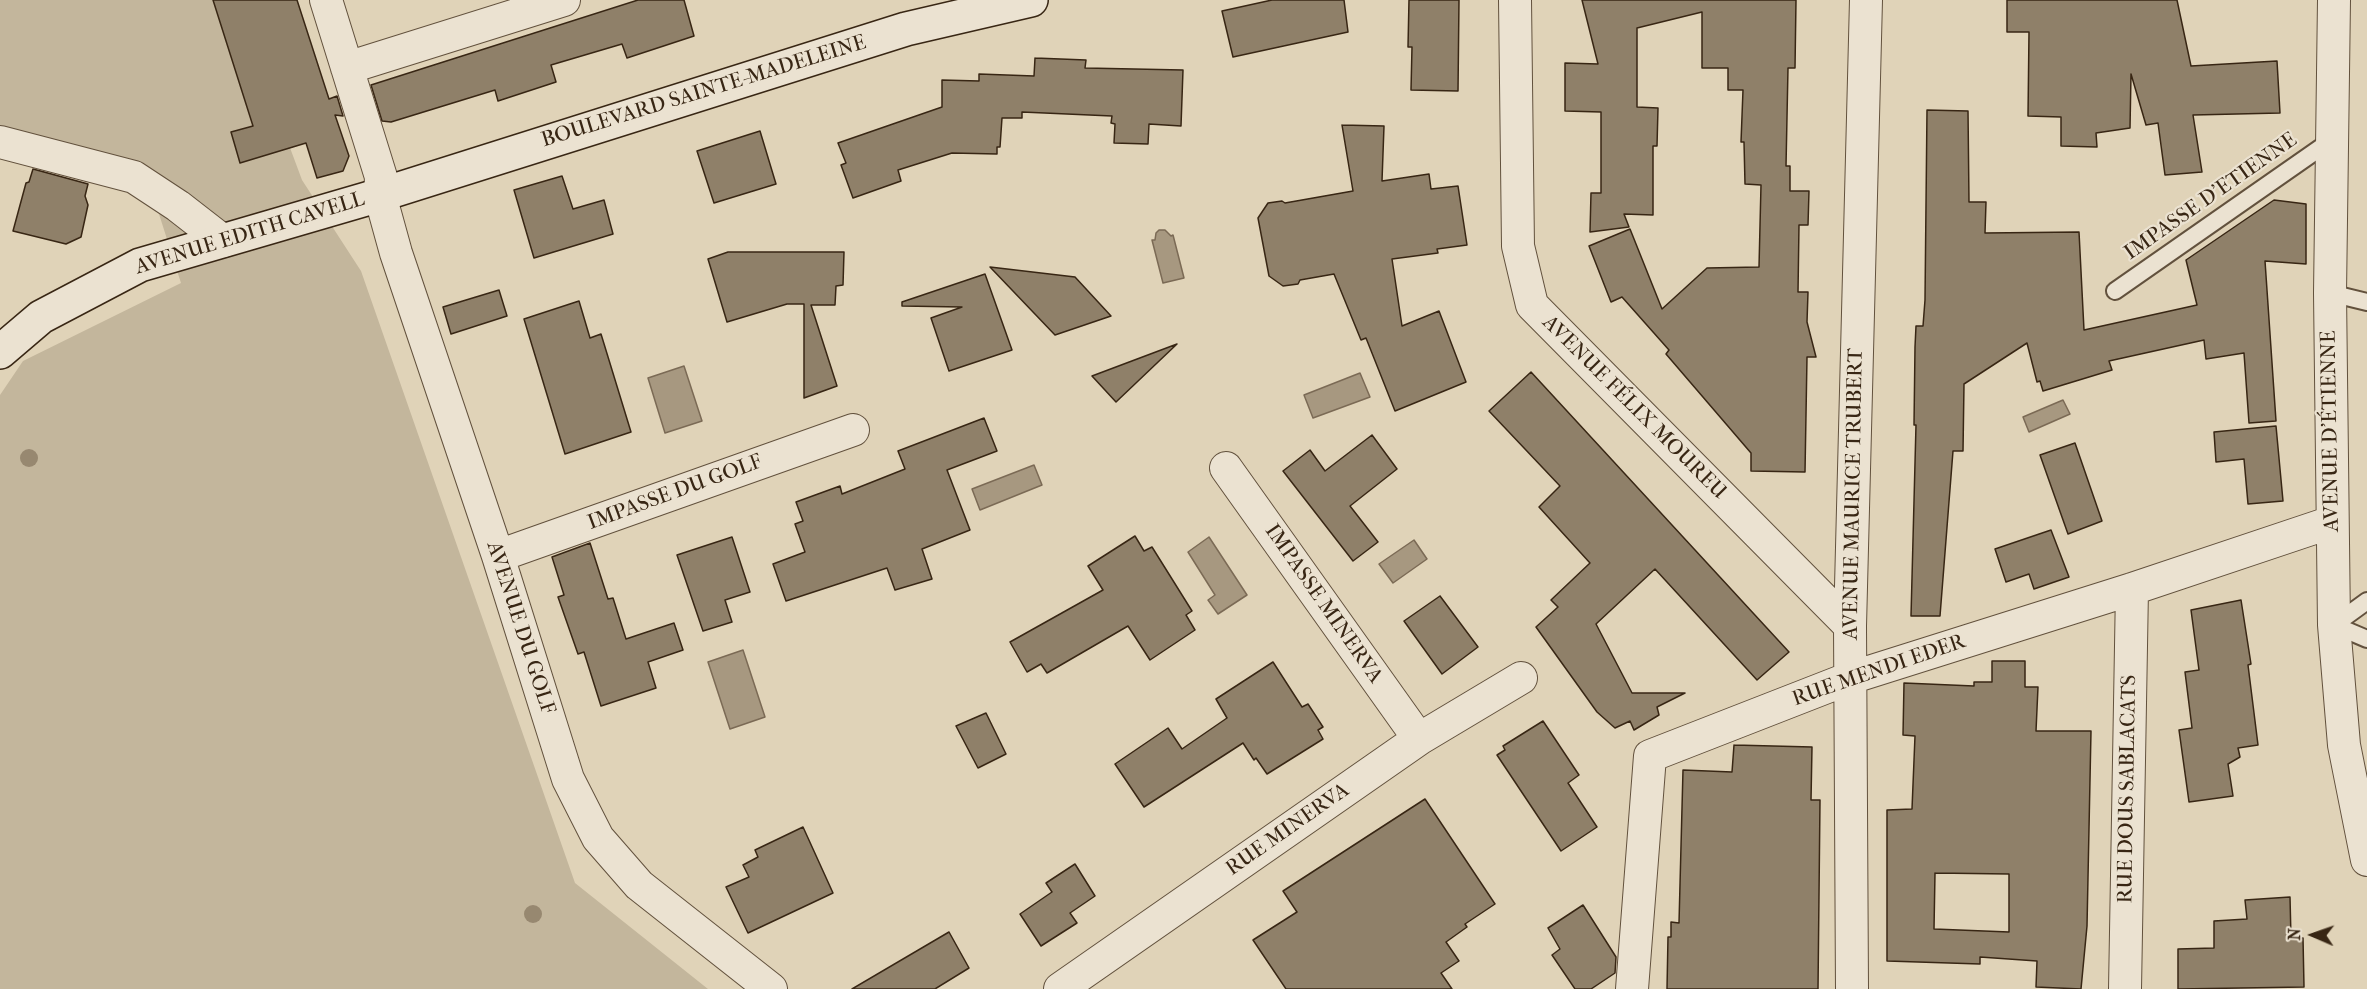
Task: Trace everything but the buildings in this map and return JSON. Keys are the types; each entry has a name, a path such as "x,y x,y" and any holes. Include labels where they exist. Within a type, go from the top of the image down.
{"street":[{"name":"AVENUE DU GOLF","path":"326,0 381,177 380,195 396,253 498,556 568,780 598,838 639,885 771,989"},
{"path":"347,68 564,0"},
{"name":"BOULEVARD SAINTE-MADELEINE","path":"380,195 906,29 1031,0"},
{"name":"AVENUE FÉLIX MOUREU","path":"1515,0 1518,246 1532,306 1850,626"},
{"name":"AVENUE MAURICE TRUBERT","path":"1852,989 1850,626 1866,0"},
{"name":"AVENUE D'ÉTIENNE","path":"2334,0 2330,294 2334,625 2344,746 2367,860"},
{"path":"0,142 134,177 178,206 223,241"},
{"name":"AVENUE EDITH CAVELL","path":"0,352 41,317 140,265 380,195"},
{"name":"IMPASSE DU GOLF","path":"498,556 853,430"},
{"name":"IMPASSE MINERVA","path":"1226,468 1419,739"},
{"name":"RUE MENDI EDER","path":"1632,989 1650,756 1850,678 2132,589 2332,522"},
{"name":"RUE DOUS SABLACATS","path":"2125,989 2132,589"},
{"name":"RUE MINERVA","path":"1060,989 1419,739 1521,678"}],"lane":[{"name":"IMPASSE D'ETIENNE","path":"2115,291 2333,139"},
{"path":"2330,294 2367,302"},
{"path":"2334,625 2367,601"},
{"path":"2334,625 2367,639"}],"shaded area":[{"path":"0,0 235,0 302,180 361,271 575,883 708,989 0,989 0,395 23,361 181,283 144,167 0,126"},
{"path":"1159,230 1165,230 1171,236 1173,235 1184,278 1163,283 1152,240 1155,240"},
{"path":"684,366 702,421 665,433 648,378"},
{"path":"1360,373 1370,397 1313,418 1304,395"},
{"path":"2063,400 2070,414 2029,432 2023,417"},
{"path":"1034,465 1042,485 980,510 972,489"},
{"path":"1209,537 1247,595 1218,614 1208,600 1215,595 1188,552"},
{"path":"1414,540 1427,559 1393,583 1379,564"},
{"path":"743,650 765,717 730,729 708,662"}]}
